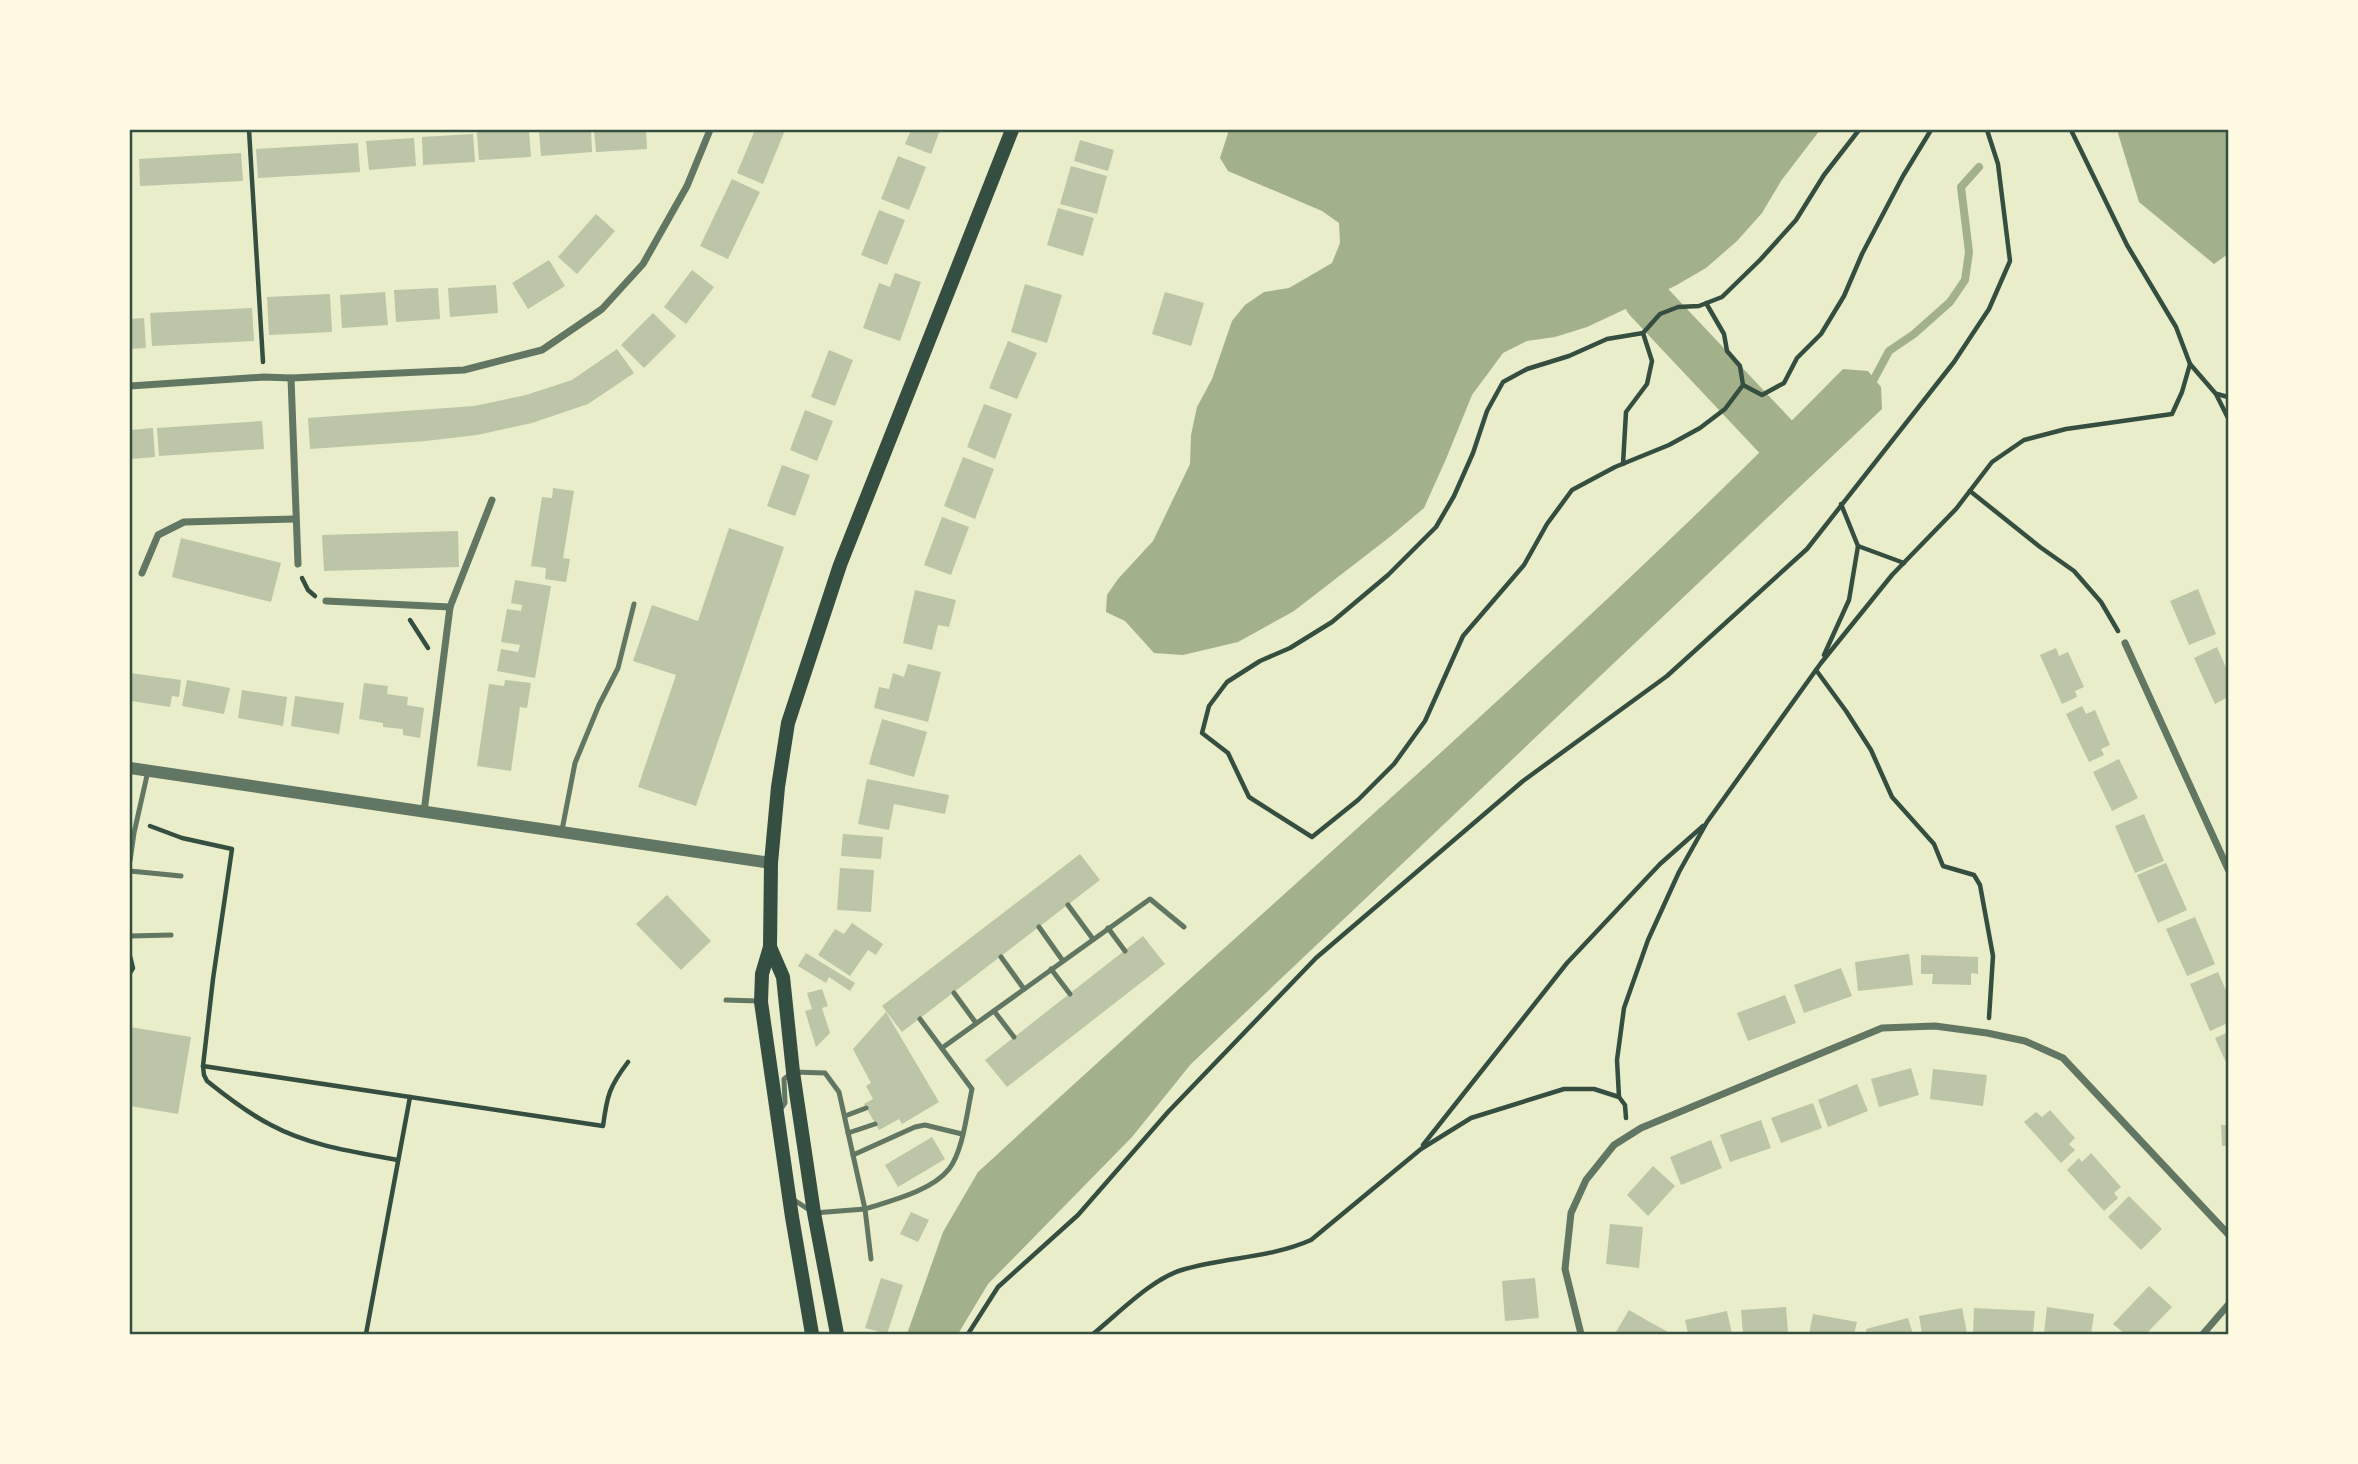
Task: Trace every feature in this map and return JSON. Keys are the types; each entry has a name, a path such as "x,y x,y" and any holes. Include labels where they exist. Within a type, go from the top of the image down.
{"main road":[{"path":"813,1335 761,1002 762,974 770,947 771,863 778,787 788,723 840,565 1012,130"},
{"path":"770,947 783,977 793,1072 814,1213 837,1335"}],"street":[{"path":"130,386 264,377 464,370 542,351 602,309 643,264 687,186 710,130"},
{"path":"291,378 298,564"},
{"path":"424,813 450,607 492,500"},
{"path":"142,573 158,535 184,522 295,519"},
{"path":"326,601 450,607"},
{"path":"2125,643 2228,869"},
{"path":"130,768 771,863"},
{"path":"1581,1335 1565,1269 1571,1213 1586,1180 1614,1145 1628,1135 1882,1028 1935,1026 1987,1033 2025,1041 2063,1058 2228,1234"},
{"path":"2203,1335 2228,1305"}],"lane":[{"path":"562,833 575,762 618,668 634,604"},
{"path":"130,861 148,771"},
{"path":"130,871 181,876"},
{"path":"942,1048 1150,900 1184,927"},
{"path":"1068,905 1093,939"},
{"path":"1039,928 1063,961"},
{"path":"1108,928 1125,951"},
{"path":"130,936 171,935"},
{"path":"1000,957 1024,989"},
{"path":"1051,969 1069,994"},
{"path":"954,993 976,1023"},
{"path":"726,1000 761,1002"},
{"path":"994,1011 1014,1037"},
{"path":"790,1198 814,1213 864,1209 928,1186 949,1170 958,1152 972,1089 920,1018"},
{"path":"778,1112 785,1103 784,1079 793,1072 825,1073 839,1092 872,1259"},
{"path":"845,1116 866,1108"},
{"path":"848,1133 875,1124"},
{"path":"853,1155 915,1127 926,1125 962,1134"}],"path":[{"path":"249,130 264,377"},
{"path":"1706,303 1724,334 1727,351 1740,366 1743,385 1725,409 1700,428 1572,491 1546,524 1524,565 1463,636 1425,720 1394,764 1358,800 1312,837 1249,797 1228,753 1202,733 1209,706 1227,682 1332,622 1388,575 1436,527 1454,496 1488,411 1503,382 1527,369 1569,356 1607,338 1643,333 1660,314 1678,307 1699,306 1706,303 1722,297 1796,220 1824,175 1859,130"},
{"path":"1743,385 1762,395 1784,383 1797,358 1821,334 1844,296 1862,254 1903,176 1931,130"},
{"path":"968,1335 998,1287 1079,1215 1168,1112 1316,958 1523,781 1667,676 1807,549 1954,362 1989,309 2010,261 1998,164 1987,130"},
{"path":"2071,130 2127,245 2176,327 2190,364 2216,394 2228,418"},
{"path":"1623,464 1626,412 1647,384 1652,361 1643,333"},
{"path":"1628,1135 1625,1105 1619,1097 1617,1060 1624,1008 1648,940 1679,872 1707,822 1821,663 1903,563 1956,509 1992,462 2024,440 2066,429 2172,414 2190,364"},
{"path":"2216,394 2228,397"},
{"path":"1970,491 2074,571 2101,602 2125,643"},
{"path":"1821,663 1849,600 1858,546 1841,504"},
{"path":"1858,546 1903,563"},
{"path":"298,564 308,590 320,600 326,601"},
{"path":"401,605 442,670"},
{"path":"1816,670 1871,750 1892,797 1934,844 1943,866 1974,875 1980,885 1993,956 1987,1033"},
{"path":"136,821 182,838 232,849 203,1066 207,1081 269,1124 338,1149 398,1160"},
{"path":"1421,1149 1567,963 1660,864 1707,822"},
{"path":"130,956 130,973"},
{"path":"203,1066 603,1126 607,1096 612,1083 628,1062"},
{"path":"1093,1335 1153,1285 1183,1269 1270,1254 1311,1240 1421,1149 1471,1118 1564,1089 1594,1089 1619,1097"},
{"path":"366,1335 410,1097"}],"shaded area":[{"path":"1229,130 1820,130 1781,181 1762,213 1737,241 1706,268 1675,286 1587,327 1555,337 1527,341 1503,353 1472,395 1424,508 1391,536 1294,611 1238,642 1183,655 1154,653 1125,621 1106,612 1107,595 1153,541 1190,464 1191,435 1197,407 1212,379 1232,321 1245,305 1264,292 1289,288 1332,263 1340,243 1339,223 1322,211 1228,171 1220,158"},
{"path":"2117,130 2228,130 2228,254 2214,264 2139,202"},
{"path":"1843,369 1868,371 1881,387 1882,409 1191,1064 1132,1137 988,1284 958,1334 907,1334 943,1232 978,1172 1524,676 1738,473"}],"building":[{"path":"529,130 531,157 479,160 477,132"},
{"path":"539,130 591,130 592,152 541,156"},
{"path":"594,130 646,130 647,149 596,152"},
{"path":"755,130 785,130 763,184 737,173"},
{"path":"911,130 940,130 931,154 905,144"},
{"path":"473,134 475,162 423,165 422,137"},
{"path":"414,138 416,166 369,170 366,141"},
{"path":"1080,140 1114,150 1108,171 1074,161"},
{"path":"358,143 360,172 258,178 256,149"},
{"path":"241,153 243,181 140,186 139,159"},
{"path":"898,156 926,167 909,210 881,199"},
{"path":"1071,166 1107,176 1097,214 1060,204"},
{"path":"732,179 760,192 728,259 700,246"},
{"path":"1058,208 1094,218 1083,256 1047,245"},
{"path":"879,210 905,220 887,265 861,255"},
{"path":"596,214 615,231 577,274 558,257"},
{"path":"549,260 565,286 528,309 512,283"},
{"path":"692,270 714,287 686,324 664,307"},
{"path":"895,273 921,282 900,341 863,328 879,283 890,287"},
{"path":"1025,284 1062,295 1047,343 1011,332"},
{"path":"496,285 498,313 450,317 448,288"},
{"path":"438,288 440,319 396,322 394,290"},
{"path":"385,292 388,325 342,328 340,295"},
{"path":"1165,292 1204,303 1191,346 1152,334"},
{"path":"330,294 332,332 269,335 267,297"},
{"path":"252,308 254,341 152,346 150,313"},
{"path":"653,313 676,336 644,368 621,345"},
{"path":"144,318 146,348 130,349 130,319"},
{"path":"1008,341 1037,353 1017,399 989,388"},
{"path":"617,349 634,373 588,404 532,423 477,435 426,441 310,449 308,418 474,406 526,395 572,380"},
{"path":"829,350 853,360 835,406 811,397"},
{"path":"984,404 1012,414 995,459 967,447"},
{"path":"805,410 833,421 817,461 790,450"},
{"path":"262,421 264,449 159,456 157,428"},
{"path":"153,428 155,457 130,459 130,430"},
{"path":"963,457 994,469 975,519 944,506"},
{"path":"782,465 810,475 795,516 767,506"},
{"path":"553,488 574,491 563,558 570,559 566,582 545,579 546,568 531,566 542,497 552,498"},
{"path":"942,517 969,527 951,575 924,565"},
{"path":"729,528 784,547 696,806 638,787 676,675 633,661 652,605 698,621"},
{"path":"458,531 459,567 324,571 322,535"},
{"path":"181,538 281,563 271,602 172,577"},
{"path":"515,580 551,586 535,678 497,671 501,649 518,652 520,645 501,642 507,609 521,611 522,605 511,603"},
{"path":"2198,589 2216,634 2189,645 2170,601"},
{"path":"915,590 956,600 949,627 938,625 932,650 903,643"},
{"path":"2217,647 2228,672 2228,697 2215,704 2194,658"},
{"path":"2056,648 2059,656 2068,652 2084,687 2075,691 2077,697 2062,704 2040,655"},
{"path":"908,664 941,672 928,722 874,708 879,687 889,689 893,673 904,677"},
{"path":"130,673 181,680 179,697 172,696 170,707 131,701"},
{"path":"187,680 230,688 224,714 182,706"},
{"path":"505,680 531,683 527,708 520,707 511,771 477,766 489,684 504,686"},
{"path":"364,683 388,686 387,694 408,697 407,705 424,708 420,738 403,735 403,729 383,727 383,723 359,719"},
{"path":"242,690 287,697 283,726 238,718"},
{"path":"295,696 344,703 339,734 291,726"},
{"path":"2082,706 2086,714 2095,710 2110,745 2101,749 2104,755 2089,762 2066,714"},
{"path":"882,719 927,732 914,777 869,764"},
{"path":"2119,759 2138,798 2112,811 2093,772"},
{"path":"867,779 949,795 945,814 894,804 889,830 858,824"},
{"path":"2144,814 2164,861 2135,873 2115,826"},
{"path":"843,834 883,837 881,859 841,856"},
{"path":"1080,854 1100,880 902,1032 882,1006"},
{"path":"2166,863 2187,910 2158,923 2137,875"},
{"path":"840,868 874,870 871,912 837,910"},
{"path":"667,895 711,941 681,970 636,924"},
{"path":"2195,917 2215,964 2187,976 2166,929"},
{"path":"852,923 883,944 876,955 868,950 850,976 818,955 835,929 844,934"},
{"path":"1143,936 1165,964 1007,1087 985,1060"},
{"path":"806,953 855,983 850,991 829,977 826,983 798,966"},
{"path":"1909,954 1913,985 1858,991 1855,962"},
{"path":"1921,955 1978,957 1978,974 1971,973 1971,985 1932,984 1933,974 1921,974"},
{"path":"1841,968 1852,996 1804,1013 1794,985"},
{"path":"2218,972 2228,995 2228,1023 2210,1031 2190,984"},
{"path":"822,989 828,1006 822,1008 830,1033 816,1047 805,1011 812,1009 807,993"},
{"path":"1785,995 1796,1023 1748,1041 1737,1013"},
{"path":"886,1012 939,1102 902,1124 899,1119 879,1130 864,1104 873,1099 866,1086 871,1083 853,1049"},
{"path":"130,1027 191,1037 178,1114 130,1106"},
{"path":"2228,1032 2228,1067 2215,1038"},
{"path":"1911,1068 1919,1095 1879,1107 1871,1079"},
{"path":"1933,1069 1987,1075 1983,1106 1930,1099"},
{"path":"1857,1084 1868,1111 1828,1127 1818,1100"},
{"path":"1813,1103 1822,1128 1781,1143 1771,1118"},
{"path":"2050,1110 2075,1138 2069,1144 2075,1150 2061,1163 2024,1122 2036,1112 2042,1117"},
{"path":"1761,1120 1771,1148 1730,1162 1720,1135"},
{"path":"2221,1125 2228,1125 2228,1146 2222,1146"},
{"path":"932,1137 945,1159 898,1187 885,1165"},
{"path":"1711,1140 1722,1168 1681,1185 1670,1157"},
{"path":"2091,1153 2121,1187 2114,1193 2118,1198 2104,1211 2067,1170 2079,1158 2082,1162"},
{"path":"1653,1166 1675,1186 1648,1216 1627,1195"},
{"path":"2129,1196 2162,1229 2141,1250 2108,1217"},
{"path":"911,1212 929,1220 918,1242 900,1234"},
{"path":"1610,1224 1643,1227 1639,1268 1606,1264"},
{"path":"881,1278 903,1285 887,1334 865,1328"},
{"path":"1535,1278 1539,1318 1505,1321 1502,1281"},
{"path":"2149,1286 2172,1307 2146,1334 2125,1334 2113,1324"},
{"path":"1786,1307 1788,1332 1743,1334 1741,1310"},
{"path":"2047,1307 2094,1314 2091,1334 2044,1333"},
{"path":"1962,1308 1967,1333 1922,1334 1919,1316"},
{"path":"1974,1308 2035,1311 2033,1334 1973,1333"},
{"path":"1629,1310 1672,1334 1616,1332"},
{"path":"1727,1311 1732,1334 1688,1334 1685,1320"},
{"path":"1813,1314 1857,1322 1854,1334 1809,1334"},
{"path":"1908,1318 1913,1334 1867,1334 1866,1329"}],"waterway":[{"path":"1874,379 1889,351 1914,334 1950,302 1965,280 1969,252 1961,187 1979,167"},
{"path":"1647,300 1776,437"}]}
